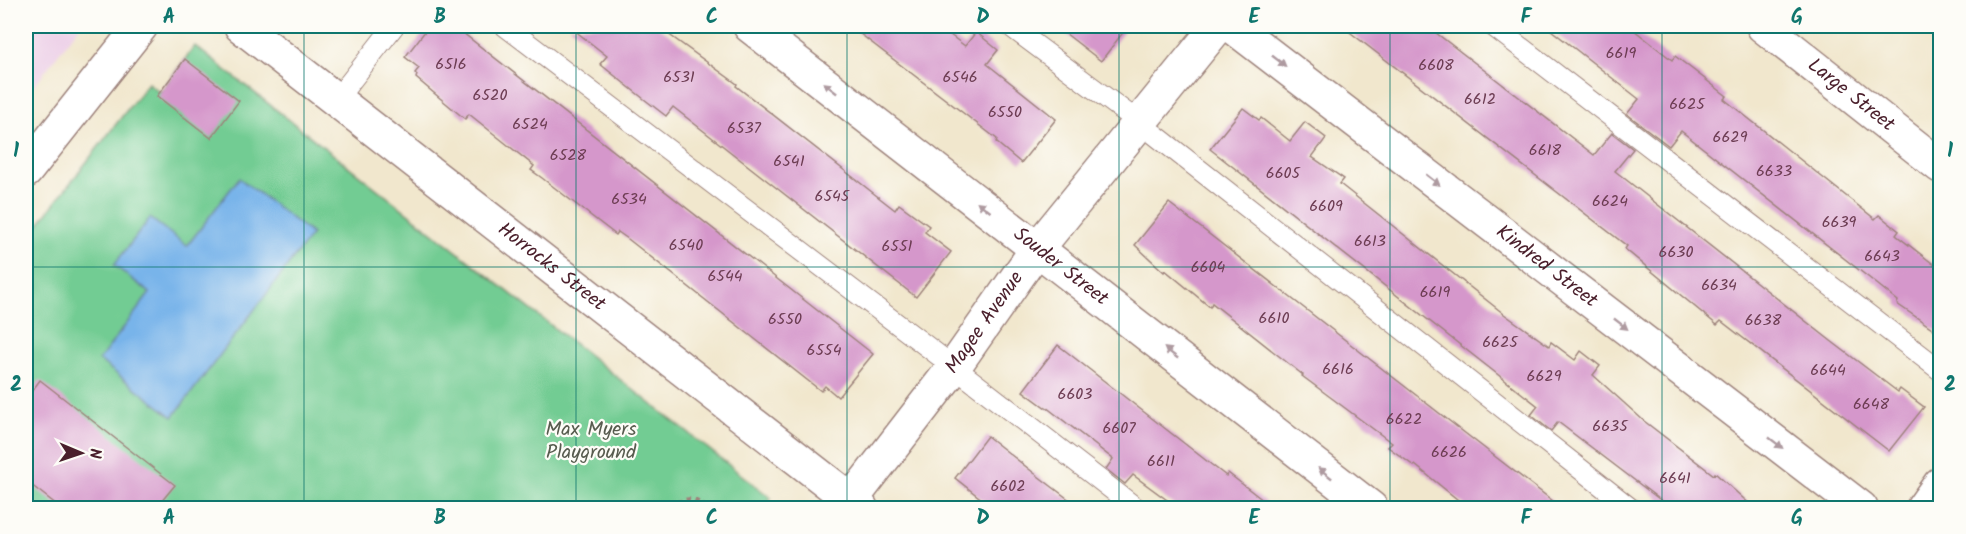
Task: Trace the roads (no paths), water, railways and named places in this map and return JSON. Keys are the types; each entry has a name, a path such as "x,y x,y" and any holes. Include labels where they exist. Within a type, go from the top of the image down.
{"street":[{"path":"26,171 141,26"},
{"name":"Horrocks Street","path":"241,26 852,506"},
{"name":"Souder Street","path":"750,26 1371,508"},
{"name":"Magee Avenue","path":"852,506 1037,249 1218,26"},
{"name":"Kindred Street","path":"1232,26 1861,508"},
{"name":"Large Street","path":"1763,26 1941,166"},
{"path":"1923,508 1941,484"}],"lane":[{"path":"336,100 394,26"},
{"path":"505,26 1136,508"},
{"path":"1010,26 1140,123 1630,508"},
{"path":"1494,26 1941,370"}],"water":[{"path":"239,178 312,234 173,417 99,360 150,293 114,265 150,218 187,246"}],"park label":[{"name":"Max Myers Playground","path":"591,442"}]}
